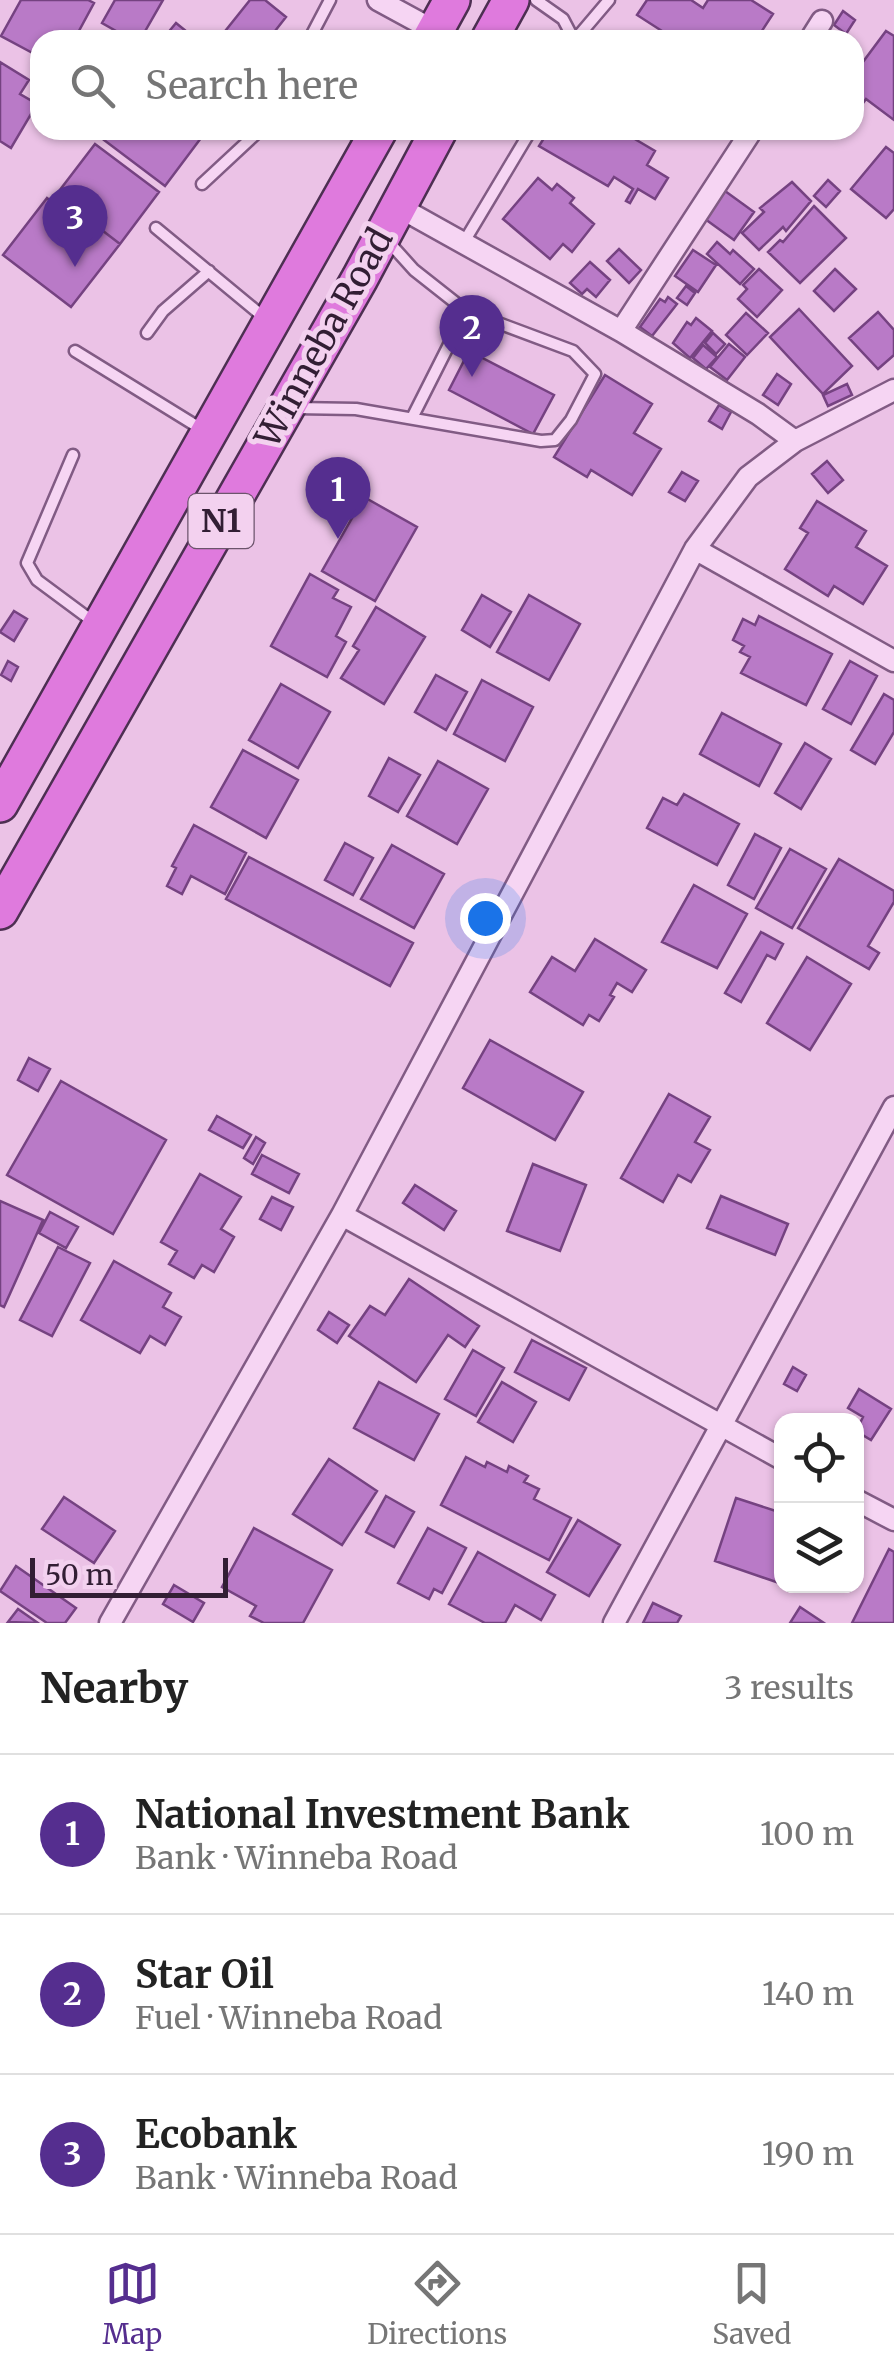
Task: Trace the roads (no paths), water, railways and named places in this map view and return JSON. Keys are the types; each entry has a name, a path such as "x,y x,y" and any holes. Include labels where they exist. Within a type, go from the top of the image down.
{"highway":[{"path":"494,30 511,0"},
{"name":"Winneba Road","path":"0,804 310,252 363,140"},
{"name":"Winneba Road","path":"0,910 360,278 434,140"},
{"path":"310,252 360,278"}],"street":[{"path":"378,0 439,24"},
{"path":"817,30 822,22"},
{"path":"621,331 745,140"},
{"path":"390,221 464,242 621,331 758,414 795,441"},
{"path":"110,1623 342,1215 694,550 748,476 795,441 894,390"},
{"path":"694,550 894,662"},
{"path":"614,1623 894,1107"},
{"path":"342,1215 774,1455"},
{"path":"862,1503 894,1520"}],"lane":[{"path":"314,30 330,0"},
{"path":"536,0 563,19 569,30"},
{"path":"583,30 609,0"},
{"path":"202,184 249,140"},
{"path":"464,242 525,140"},
{"path":"285,409 356,409 542,441 555,440 570,420 594,374 573,351 466,311 414,270 390,221"},
{"path":"156,228 270,322"},
{"path":"147,332 163,311 208,271"},
{"path":"412,418 466,311"},
{"path":"75,351 208,434"},
{"path":"74,455 28,563 37,580 100,627"}],"place":[{"name":"Ecobank","path":"75,267"},
{"name":"Star Oil","path":"472,377"},
{"name":"National Investment Bank","path":"338,539"}]}
